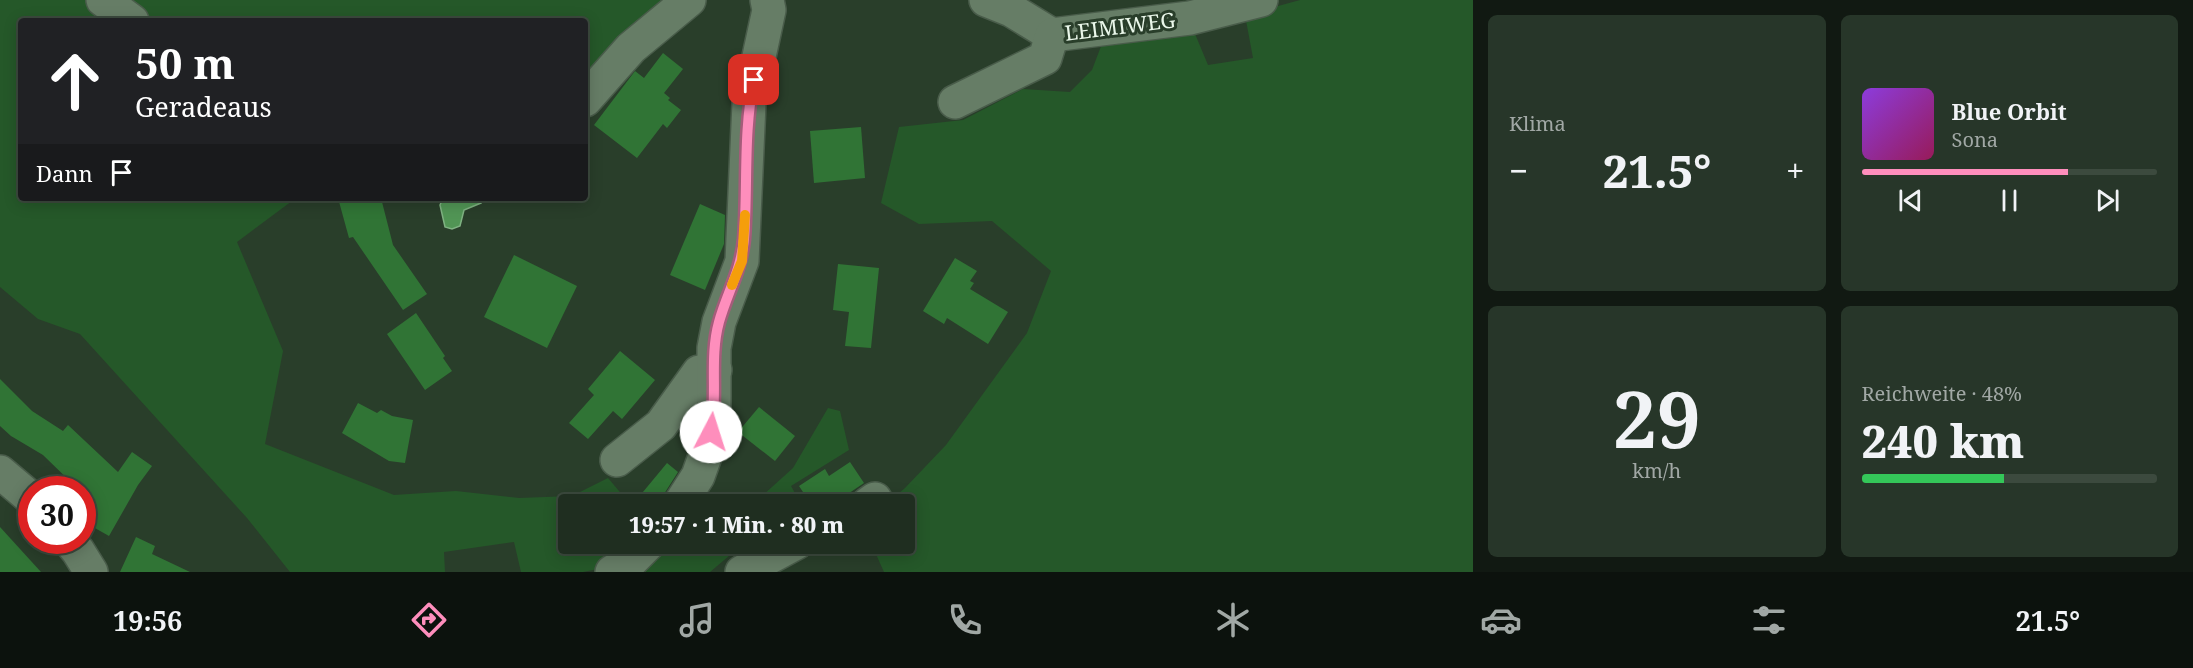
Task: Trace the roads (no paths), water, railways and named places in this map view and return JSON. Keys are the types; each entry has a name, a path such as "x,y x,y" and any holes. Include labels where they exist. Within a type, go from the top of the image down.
{"street":[{"path":"103,0 128,18"},
{"path":"588,97 631,48 689,0"},
{"path":"686,494 698,476 709,445 714,418 714,348 719,322 742,261 749,103 769,10 768,0"},
{"name":"LEIMIWEG","path":"986,0 1011,10 1052,35 1190,18 1261,0"},
{"path":"955,102 1045,58 1052,35"},
{"path":"617,460 661,425 699,372 715,370"},
{"path":"0,472 18,487"},
{"path":"80,554 91,572"},
{"path":"612,572 638,554"},
{"path":"742,572 776,554"}]}
